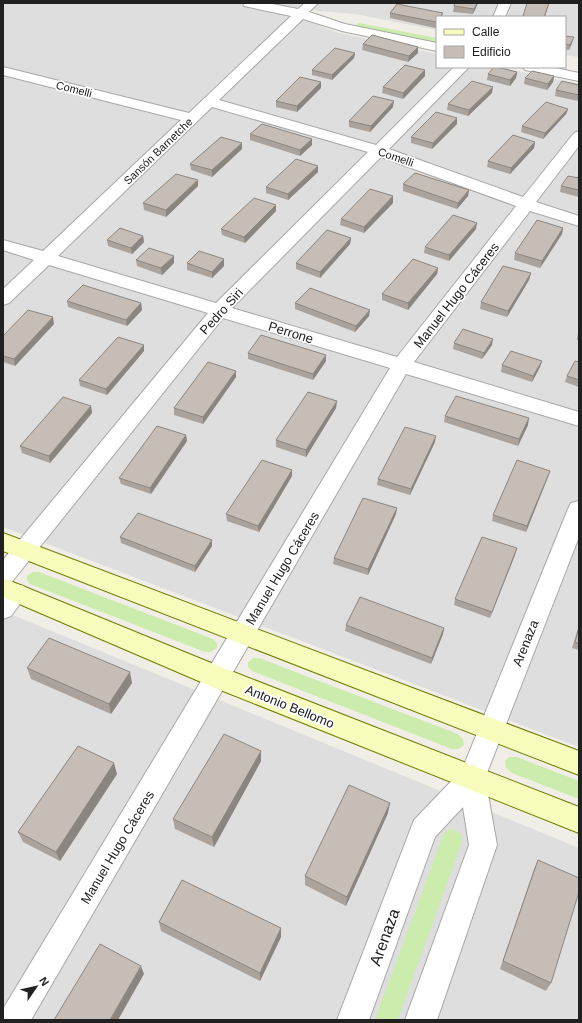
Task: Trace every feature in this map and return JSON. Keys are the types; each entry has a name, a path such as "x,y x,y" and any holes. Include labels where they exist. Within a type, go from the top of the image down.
{"street":[{"path":"249,3 301,14 342,27 436,47"},
{"name":"Sansón Barnetche","path":"3,299 312,3"},
{"path":"499,16 505,3"},
{"path":"301,14 369,20 407,28"},
{"name":"Pedro Siri","path":"6,591 13,546 219,311 377,150 461,68"},
{"path":"534,68 579,78"},
{"name":"Comelli","path":"3,71 192,118"},
{"name":"Comelli","path":"210,102 377,150 526,204 579,221"},
{"name":"Manuel Hugo Cáceres","path":"14,1020 401,366 579,136"},
{"name":"Perrone","path":"3,246 579,419"},
{"name":"Arenaza","path":"353,1020 424,829 472,778 579,509"},
{"path":"13,546 579,763"},
{"name":"Antonio Bellomo","path":"6,591 217,677 579,820"},
{"path":"421,1020 483,845 472,778"}],"shaded area":[{"path":"3,3 579,3 579,57 566,55 566,16 436,16 436,30 355,14 295,9 285,16 310,22 335,32 436,54 436,68 504,68 579,84 579,747 3,527"},
{"path":"3,611 579,848 579,1020 3,1020"}],"green space":[{"path":"359,23 436,38 436,43 359,27 356,24"},
{"path":"33,572 39,572 213,639 217,643 217,648 211,652 205,652 30,584 27,580 27,576"},
{"path":"253,658 259,658 458,734 463,739 464,745 459,749 452,749 252,671 248,667 248,662"},
{"path":"509,757 517,757 579,781 579,799 512,773 506,768 505,761"},
{"path":"449,829 456,830 462,835 462,842 398,1020 375,1020 444,834"}],"building":[{"path":"455,3 477,3 474,9 454,6"},
{"path":"527,3 549,3 544,16 523,16"},
{"path":"397,4 443,13 441,16 436,16 436,22 390,13"},
{"path":"372,35 418,47 409,56 363,44"},
{"path":"566,36 574,37 570,45 566,44"},
{"path":"335,48 355,53 332,75 312,70"},
{"path":"405,65 425,70 403,93 383,87"},
{"path":"493,68 501,68 517,72 510,80 488,74"},
{"path":"532,71 554,76 548,84 525,78"},
{"path":"300,77 321,82 297,106 276,101"},
{"path":"472,81 493,87 469,110 448,104"},
{"path":"562,81 579,85 579,95 556,90"},
{"path":"373,96 394,101 371,126 349,121"},
{"path":"546,102 568,109 545,133 522,126"},
{"path":"436,112 457,118 433,143 411,137"},
{"path":"262,124 312,139 300,150 250,134"},
{"path":"513,135 535,142 511,168 488,161"},
{"path":"221,137 242,143 212,170 190,164"},
{"path":"296,159 318,166 288,194 266,187"},
{"path":"415,173 469,190 458,203 403,184"},
{"path":"176,174 198,180 166,210 143,203"},
{"path":"568,176 579,178 579,190 561,186"},
{"path":"370,189 393,196 364,227 341,219"},
{"path":"254,198 276,205 244,237 221,229"},
{"path":"453,215 477,223 449,255 425,247"},
{"path":"537,220 563,228 542,261 515,253"},
{"path":"120,228 143,236 131,248 107,240"},
{"path":"327,230 351,238 320,272 296,263"},
{"path":"149,248 174,256 161,268 136,260"},
{"path":"199,251 224,259 212,272 187,263"},
{"path":"413,259 438,268 408,303 382,294"},
{"path":"503,266 531,273 508,311 481,302"},
{"path":"83,285 141,303 126,320 67,301"},
{"path":"310,288 370,310 356,326 295,303"},
{"path":"28,310 53,317 14,359 3,356 3,336"},
{"path":"463,329 493,339 484,353 454,343"},
{"path":"261,335 326,355 313,374 248,353"},
{"path":"118,337 144,345 106,389 79,380"},
{"path":"511,351 542,361 533,376 502,365"},
{"path":"575,361 579,362 579,380 567,376"},
{"path":"208,362 236,371 203,417 174,408"},
{"path":"308,392 337,401 306,450 276,440"},
{"path":"456,396 529,418 519,439 445,416"},
{"path":"63,397 91,406 49,456 20,446"},
{"path":"157,426 186,435 150,488 119,478"},
{"path":"405,427 436,436 411,489 378,479"},
{"path":"262,460 292,470 258,526 226,514"},
{"path":"517,460 550,471 527,526 493,515"},
{"path":"363,498 397,508 368,569 334,558"},
{"path":"138,513 212,540 195,566 120,537"},
{"path":"482,537 517,548 492,612 455,599"},
{"path":"360,597 444,628 432,658 346,625"},
{"path":"579,627 579,644 575,642"},
{"path":"49,638 130,672 109,704 27,668"},
{"path":"224,734 261,751 212,837 173,819"},
{"path":"78,746 114,763 56,852 18,832"},
{"path":"349,785 390,803 347,897 305,876"},
{"path":"538,860 579,878 579,892 551,983 503,961"},
{"path":"182,880 281,928 260,973 159,922"},
{"path":"100,944 141,966 110,1020 54,1020"}]}
